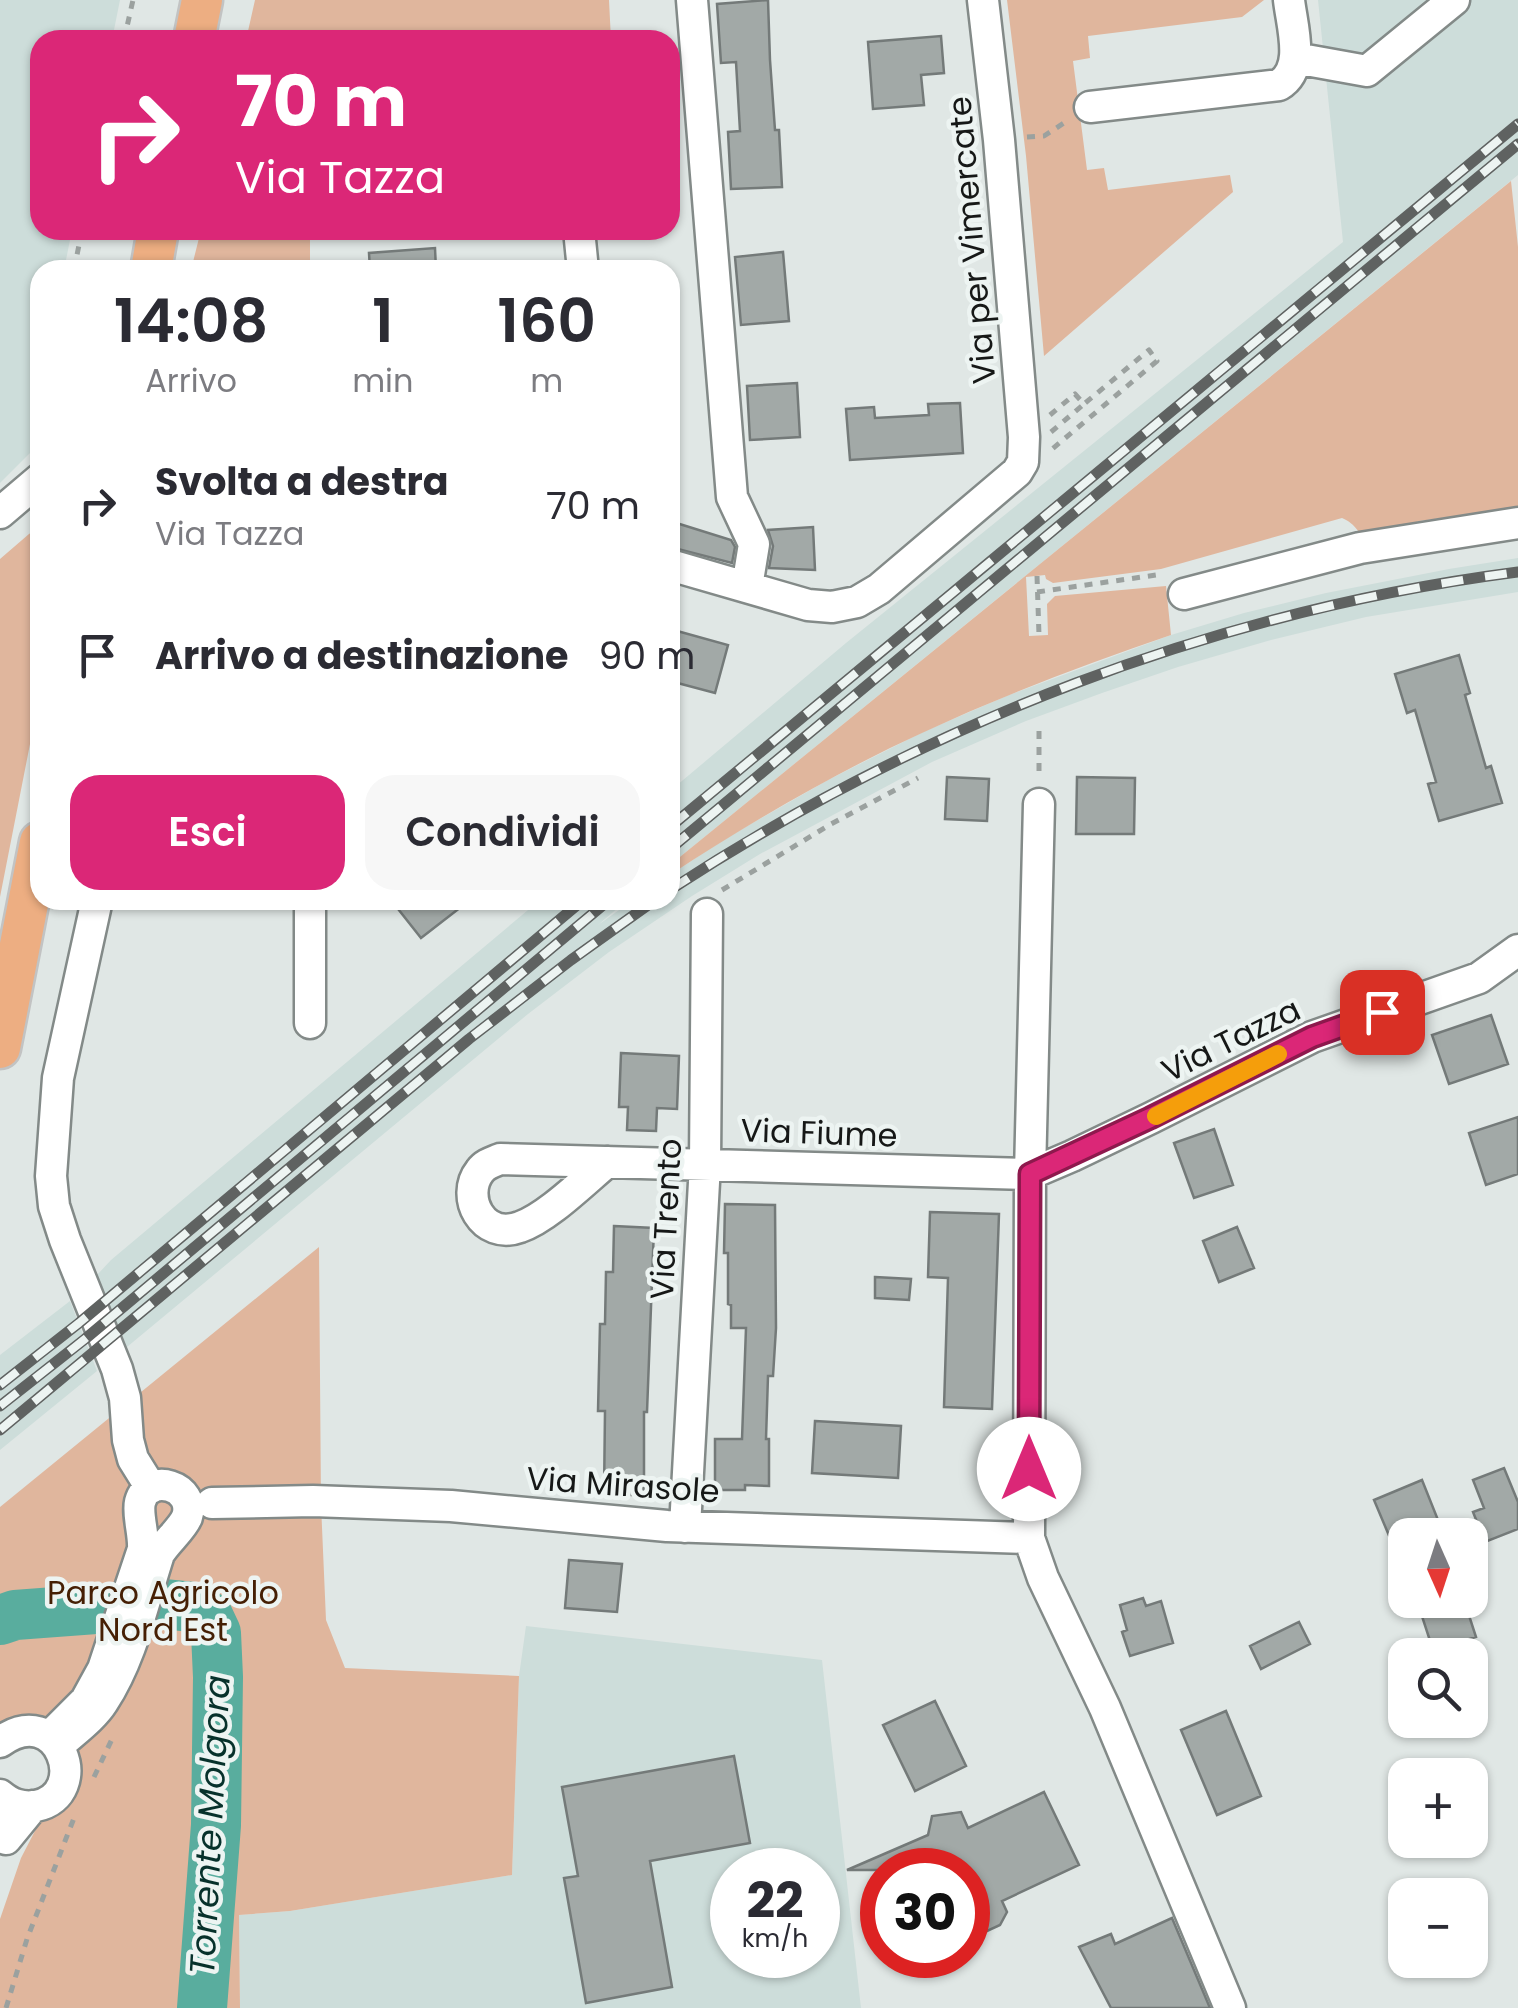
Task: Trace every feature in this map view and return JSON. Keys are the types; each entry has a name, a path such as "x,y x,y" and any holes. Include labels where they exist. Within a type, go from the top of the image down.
{"main road":[{"path":"196,30 202,0"},
{"path":"0,1048 30,894"}],"street":[{"path":"692,0 732,497 754,544 746,587"},
{"name":"Via per Vimercate","path":"983,0 1032,451"},
{"path":"1090,107 1279,85 1288,80 1295,58 1289,0"},
{"path":"1295,58 1367,71 1454,0"},
{"path":"680,568 808,605 832,607 857,602 879,589 1032,451"},
{"path":"0,513 30,488"},
{"path":"1184,594 1360,548 1518,523"},
{"path":"1039,804 1030,1174 1030,1538 1230,2008"},
{"path":"95,910 58,1078 51,1176 54,1206 65,1240 117,1369 133,1459 182,1498 183,1524 151,1552"},
{"path":"310,910 310,1023"},
{"name":"Via Trento","path":"685,1527 705,1164 707,914"},
{"name":"Via Tazza","path":"1030,1174 1312,1037 1479,978 1518,950"},
{"name":"Via Fiume","path":"607,1162 1030,1174"},
{"path":"54,1741 102,1705 151,1552 139,1506 145,1492 182,1498"},
{"name":"Via Mirasole","path":"182,1498 451,1506 685,1527 1030,1538"},
{"path":"2,1796 12,1804 44,1803 62,1786 66,1766 54,1741 37,1731 4,1736"},
{"path":"2,1796 8,1818 3,1846"},
{"path":"3,1846 33,1806"}],"path":[{"path":"126,30 133,0"},
{"path":"999,140 1044,136 1090,107"},
{"path":"1148,350 1158,361 1032,451 1148,350"},
{"path":"1032,451 1075,394 1084,404"},
{"path":"1037,576 1038,636"},
{"path":"1039,731 1039,804"},
{"path":"707,914 706,900 753,869 918,778"},
{"path":"92,1780 117,1729"},
{"path":"6,2008 27,1939 78,1810"}],"shaded area":[{"path":"0,0 120,0 114,30 30,30 30,240 70,240 66,260 30,260 30,453 0,483"},
{"path":"1318,0 1518,0 1518,175 680,857 680,783 846,643 1343,242"},
{"path":"1518,558 1518,592 1366,617 1271,640 1178,667 1026,721 932,762 760,854 680,904 680,868 828,780 923,732 1009,695 1171,635 1326,593"},
{"path":"528,910 615,910 598,925 619,910 671,910 528,1014 127,1347 97,1275 111,1260"},
{"path":"70,1301 97,1371 0,1450 0,1355"},
{"path":"526,1626 822,1660 861,2008 240,2008 239,1915 290,1911 512,1875 519,1676"}],"green space":[{"path":"255,0 609,0 610,30 248,30"},
{"path":"1007,0 1264,0 1242,17 1088,36 1090,58 1073,61 1087,170 1104,168 1108,190 1230,175 1233,192 1044,356 1026,156"},
{"path":"1511,181 1518,247 1518,508 1419,521 1369,540 1342,518 1161,569 1053,583 1045,575 1026,577 1029,636 1048,635 1047,604 1055,596 1166,586 1171,635 953,719 794,799 680,869 680,857"},
{"path":"198,240 310,240 310,260 194,260"},
{"path":"29,534 30,744 0,897 0,559"},
{"name":"Parco Agricolo Nord Est","path":"319,1247 326,1620 345,1668 519,1676 512,1875 290,1911 239,1915 240,2008 0,2008 0,1919 21,1858 69,1756 0,1727 0,1507"}],"building":[{"path":"768,0 782,187 731,189 728,132 740,131 736,62 721,63 717,4"},
{"path":"941,36 944,73 921,75 924,105 873,109 868,42"},
{"path":"435,248 436,260 369,260 369,253"},
{"path":"783,252 789,321 741,325 735,257"},
{"path":"797,383 800,437 750,440 747,386"},
{"path":"960,403 963,453 850,460 846,409 874,407 875,418 929,415 928,404"},
{"path":"680,524 731,540 735,547 732,563 680,550"},
{"path":"813,527 815,570 769,568 773,546 768,530"},
{"path":"680,632 728,645 715,693 680,684"},
{"path":"1459,655 1470,693 1465,695 1486,768 1491,766 1502,803 1439,821 1428,784 1436,782 1415,710 1407,713 1395,674"},
{"path":"947,777 989,779 987,821 945,819"},
{"path":"1077,777 1135,778 1134,834 1076,834"},
{"path":"399,910 457,910 421,938"},
{"path":"1491,1015 1508,1064 1449,1084 1432,1035"},
{"path":"621,1053 679,1056 677,1109 657,1108 656,1131 627,1130 628,1107 619,1107"},
{"path":"1518,1117 1518,1174 1486,1185 1469,1133"},
{"path":"1214,1129 1233,1185 1194,1198 1174,1143"},
{"path":"725,1204 775,1205 776,1328 773,1376 768,1376 766,1439 769,1486 745,1485 745,1490 715,1490 715,1439 742,1439 746,1328 731,1328 728,1253 724,1253"},
{"path":"930,1212 999,1214 992,1409 944,1407 948,1278 928,1277"},
{"path":"614,1226 654,1228 644,1412 644,1495 604,1495 605,1411 598,1411 600,1324 605,1324 606,1272 613,1272"},
{"path":"1237,1227 1254,1268 1219,1282 1203,1241"},
{"path":"875,1277 911,1279 909,1300 875,1298"},
{"path":"815,1421 901,1426 898,1478 812,1473"},
{"path":"1504,1468 1518,1502 1518,1529 1488,1541 1488,1518 1475,1518 1473,1512 1484,1508 1473,1480"},
{"path":"1422,1480 1437,1518 1388,1518 1388,1533 1374,1500"},
{"path":"569,1560 622,1564 617,1612 565,1608"},
{"path":"1143,1598 1146,1606 1161,1601 1173,1643 1130,1656 1122,1632 1127,1630 1120,1605"},
{"path":"1423,1618 1470,1618 1476,1637 1473,1638 1429,1638"},
{"path":"1299,1622 1310,1644 1261,1669 1250,1646"},
{"path":"935,1701 966,1766 915,1791 883,1725"},
{"path":"1226,1711 1261,1796 1217,1815 1181,1730"},
{"path":"734,1756 750,1843 650,1861 672,1987 586,2003 564,1878 578,1876 562,1787"},
{"path":"1044,1792 1079,1865 1002,1901 1007,1912 1000,1925 990,1930 990,1848 898,1848 928,1835 932,1816 961,1812 968,1828"},
{"path":"1172,1918 1210,2008 1111,2008 1079,1947 1111,1934 1115,1944"}],"waterway":[{"name":"Torrente Molgora","path":"0,1620 15,1615 163,1604 193,1607 208,1616 216,1633 218,1677 216,1825 202,2008"}],"railway":[{"path":"680,819 1518,124"},
{"path":"680,841 1518,144"},
{"path":"680,884 867,775 970,726 1076,683 1184,646 1294,615 1405,590 1518,572"},
{"path":"0,1385 571,910"},
{"path":"0,1406 597,910"},
{"path":"0,1430 469,1039 641,910"}],"slow traffic":[{"path":"1156,1116 1278,1054"}],"route":[{"path":"1029,1469 1030,1174 1312,1037 1382,1012"}]}
